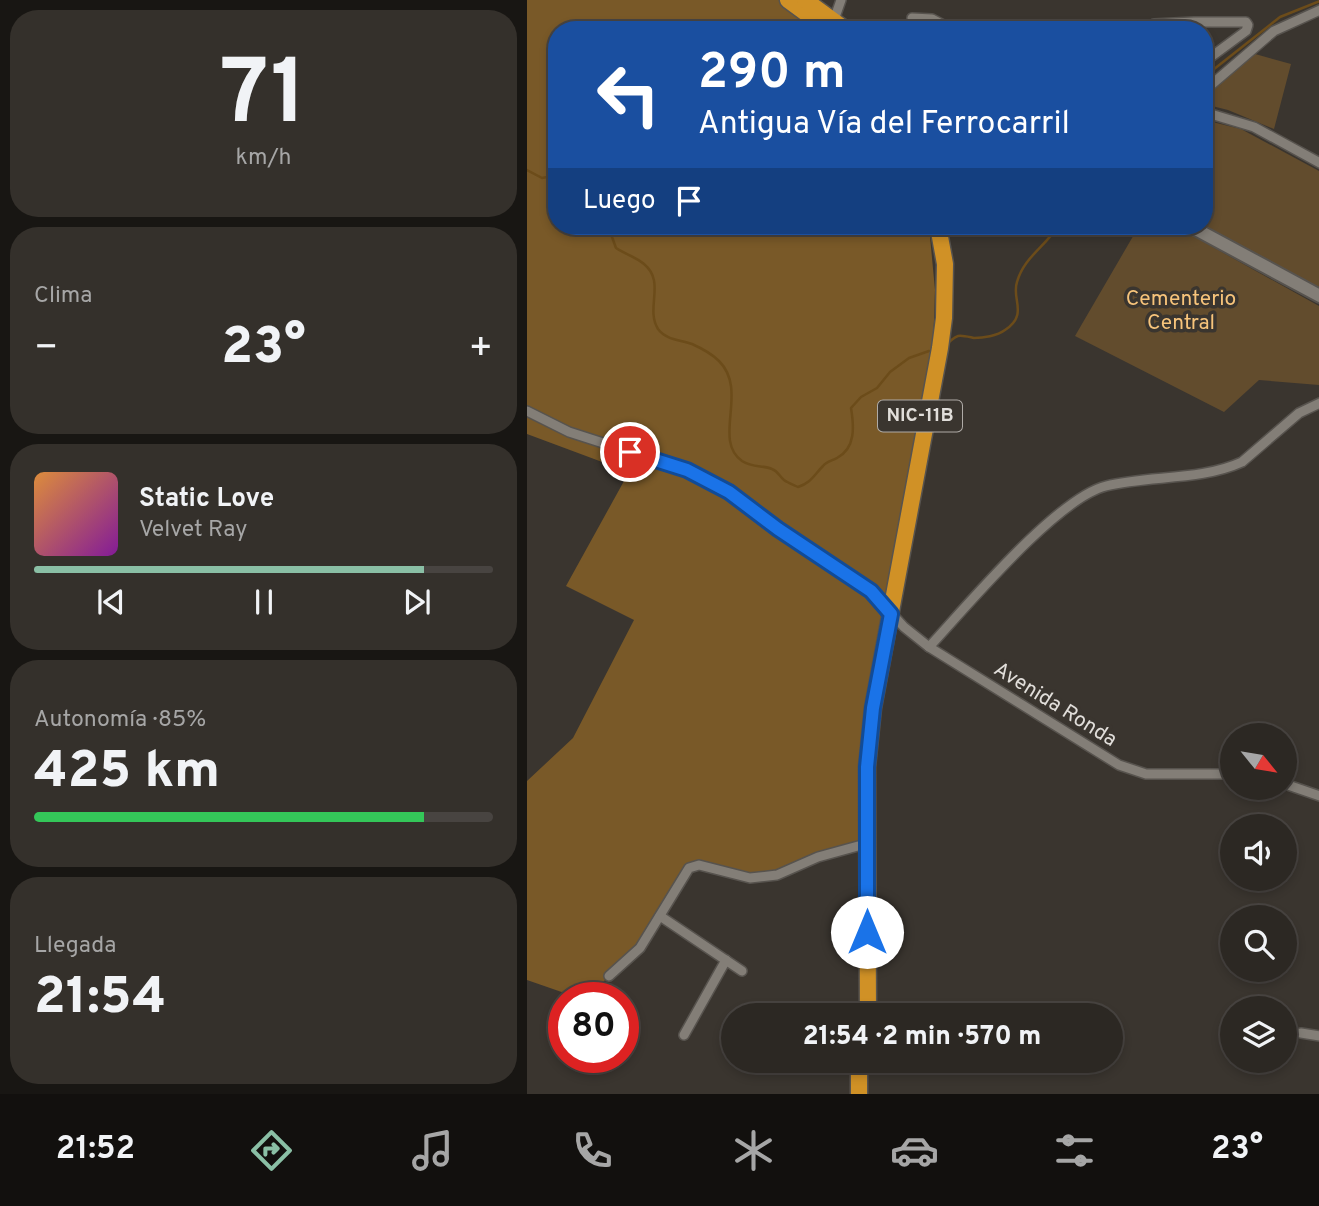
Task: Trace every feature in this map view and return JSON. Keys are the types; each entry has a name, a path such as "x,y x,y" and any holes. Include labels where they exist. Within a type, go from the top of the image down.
{"highway":[{"path":"788,0 827,21"},
{"path":"805,0 830,21"},
{"name":"NIC-11B","path":"868,1003 867,767 887,609 933,349 935,290 930,235"},
{"name":"NIC-11B","path":"859,1003 858,846 864,726 944,318 945,264 940,235"},
{"path":"859,1073 859,1094"},
{"path":"868,1094 869,1073"}],"street":[{"path":"837,21 841,0"},
{"path":"1213,83 1274,31 1319,10"},
{"path":"912,18 936,21"},
{"path":"1213,22 1246,22 1248,25 1246,31 1213,55"},
{"path":"1213,115 1254,127 1319,163"},
{"path":"1207,235 1319,296"},
{"path":"929,647 1004,566 1063,510 1085,494 1103,486 1134,480 1192,475 1231,467 1242,462 1299,412 1319,403"},
{"name":"Avenida Ronda","path":"527,411 569,432 687,470 719,486 871,591 929,647 1119,765 1146,774 1220,774"},
{"path":"1297,788 1319,796"},
{"path":"609,976 640,948 689,868 699,865 750,878 777,875 818,857 858,846"},
{"path":"660,916 742,971"},
{"path":"684,1035 726,960"},
{"path":"1301,1033 1319,1036"}],"green space":[{"path":"1248,52 1291,64 1274,129 1213,106 1213,83"},
{"path":"1213,122 1241,129 1319,171 1319,288 1213,230"},
{"name":"Cementerio Central","path":"1134,235 1191,235 1319,306 1319,385 1259,380 1224,412 1075,336"}],"shaded area":[{"path":"527,0 788,0 817,21 548,21 548,235 930,235 935,290 933,349 867,697 858,846 777,875 750,878 689,868 647,939 619,969 603,982 548,982 548,987 527,980 527,781 573,738 634,620 566,586 629,472 527,434"}],"waterway":[{"path":"1213,70 1280,17 1320,1"},
{"path":"527,170 542,178 548,177"},
{"path":"611,235 616,248 641,262 650,271 655,287 653,313 661,333 692,344 710,354 727,373 732,400 730,441 734,452 742,461 774,470 784,480 798,487 848,448 853,429 851,408 861,397 877,388 890,372 909,358 929,351"},
{"path":"949,342 958,336 974,338 994,335 1012,324 1018,312 1016,288 1020,273 1051,235"}],"route":[{"path":"630,452 687,470 729,492 778,529 871,591 891,614 873,708 867,767 867,932"}]}
